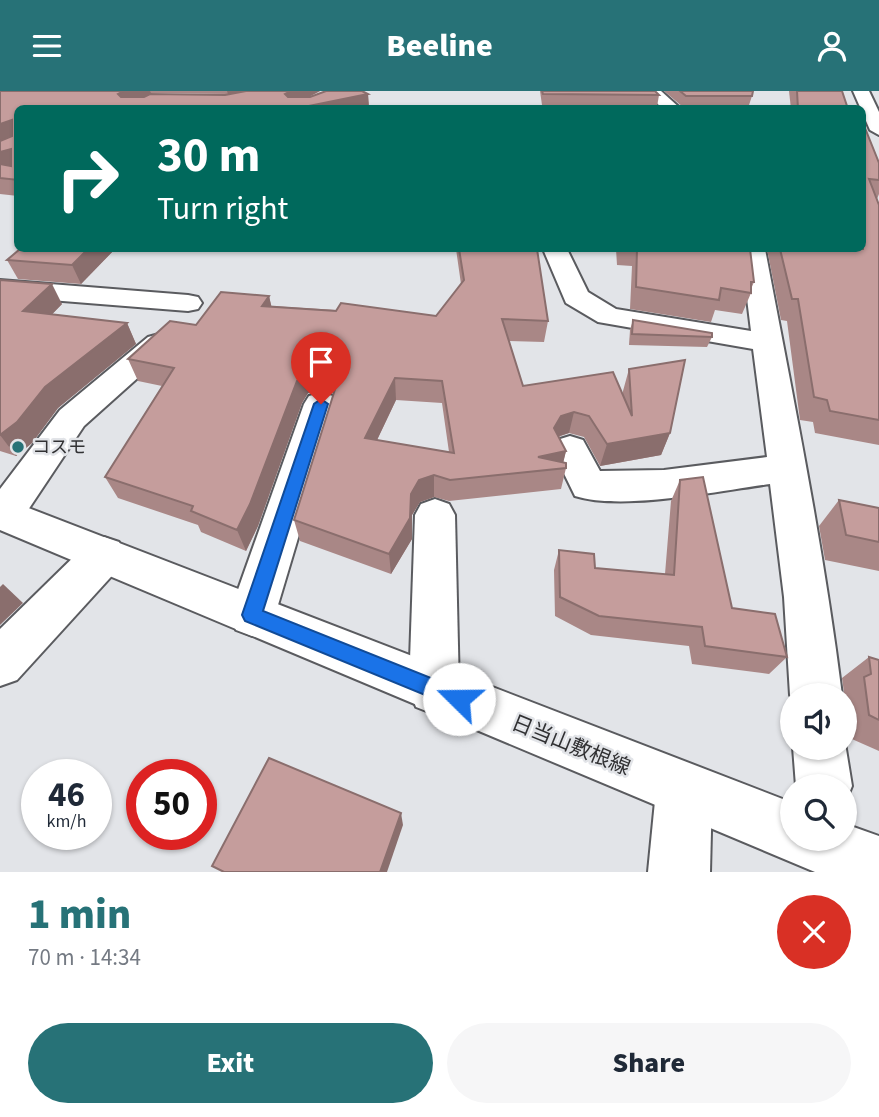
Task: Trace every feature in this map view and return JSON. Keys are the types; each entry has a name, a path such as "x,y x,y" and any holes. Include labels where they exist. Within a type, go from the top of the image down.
{"street":[{"path":"652,91 668,105"},
{"path":"861,91 879,130"},
{"path":"556,252 576,297 608,316 770,343"},
{"path":"754,252 789,468 807,597 815,683"},
{"path":"0,288 188,303"},
{"path":"2,514 72,418 159,343"},
{"path":"252,615 321,404"},
{"path":"570,449 589,486 664,484 789,468"},
{"name":"日当山敷根線","path":"2,514 684,791 780,827"},
{"path":"434,689 435,515"},
{"path":"0,663 104,555"},
{"path":"679,872 684,791"}],"building":[{"path":"0,91 124,91 118,94 121,97 144,97 150,94 225,95 246,91 291,91 285,94 288,97 310,97 326,91 362,91 368,94 314,105 14,105 14,180 0,178 0,164 11,166 11,149 0,152 0,141 12,136 12,120 0,124"},
{"path":"542,91 655,91 659,95 543,94"},
{"path":"680,91 753,91 752,96 686,96"},
{"path":"797,91 842,91 847,105 798,105"},
{"path":"866,130 879,163 879,180 869,179 879,205 879,420 830,411 827,400 814,397 798,299 792,299 781,252 866,252"},
{"path":"16,252 85,252 72,265 7,260"},
{"path":"459,252 537,252 548,321 502,319 523,386 613,372 632,416 629,369 685,360 670,433 607,444 589,416 574,412 561,416 554,428 566,451 538,457 566,463 566,468 450,480 434,475 419,480 411,494 410,518 389,554 294,520 337,383 330,372 316,369 304,372 297,381 250,504 237,530 191,511 193,506 105,477 174,368 128,359 170,321 196,325 221,292 269,296 262,306 336,311 341,303 436,316 464,280","holes":["395,378 442,381 454,453 365,438"]},
{"path":"637,252 750,252 754,282 751,282 751,293 721,288 719,300 636,287"},
{"path":"0,280 52,284 23,311 127,323 45,387 17,422 0,435"},
{"path":"633,320 712,333 712,337 632,334"},
{"path":"703,477 732,608 775,614 787,657 705,646 702,627 599,616 560,597 559,550 594,554 595,568 674,575 680,480"},
{"path":"839,500 879,508 879,542 846,535"},
{"path":"869,657 879,660 879,720 869,715 864,677 871,674"},
{"path":"269,758 401,813 380,872 224,872 212,866"}],"place":[{"name":"コスモ","path":"18,447"}],"route":[{"path":"321,404 252,615 459,699"}]}
